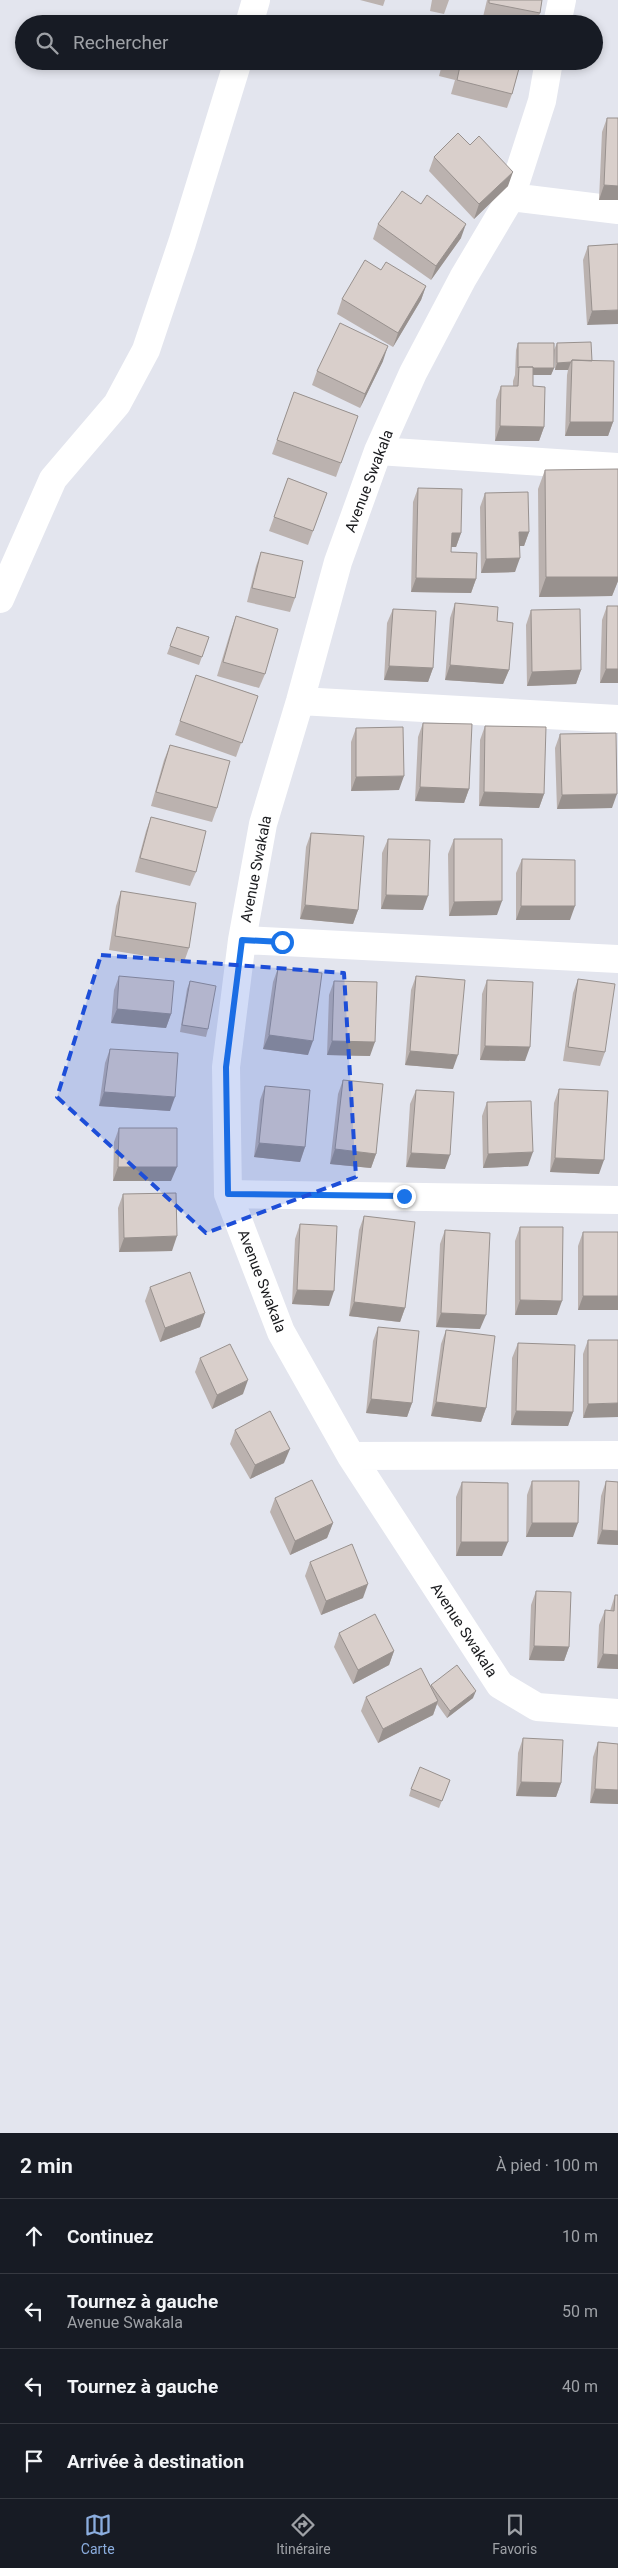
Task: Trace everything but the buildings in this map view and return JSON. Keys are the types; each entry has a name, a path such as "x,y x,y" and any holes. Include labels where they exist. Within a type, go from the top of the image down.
{"street":[{"path":"252,15 256,0"},
{"path":"559,15 562,0"},
{"path":"0,599 53,479 116,404 146,350 182,243 235,70"},
{"name":"Avenue Swakala","path":"548,70 542,100 511,197 463,278 422,356 378,451 338,562 264,824 242,940 226,1067 228,1194 281,1332 351,1456 500,1685 538,1707 618,1713"},
{"path":"511,197 618,210"},
{"path":"378,451 618,467"},
{"path":"300,702 618,719"},
{"path":"242,940 618,959"},
{"path":"228,1194 618,1200"},
{"path":"351,1456 618,1455"}],"highlighted area":[{"path":"101,955 344,973 356,1177 206,1233 57,1097"}],"route":[{"path":"282,942 242,940 226,1067 228,1194 404,1196"}]}
